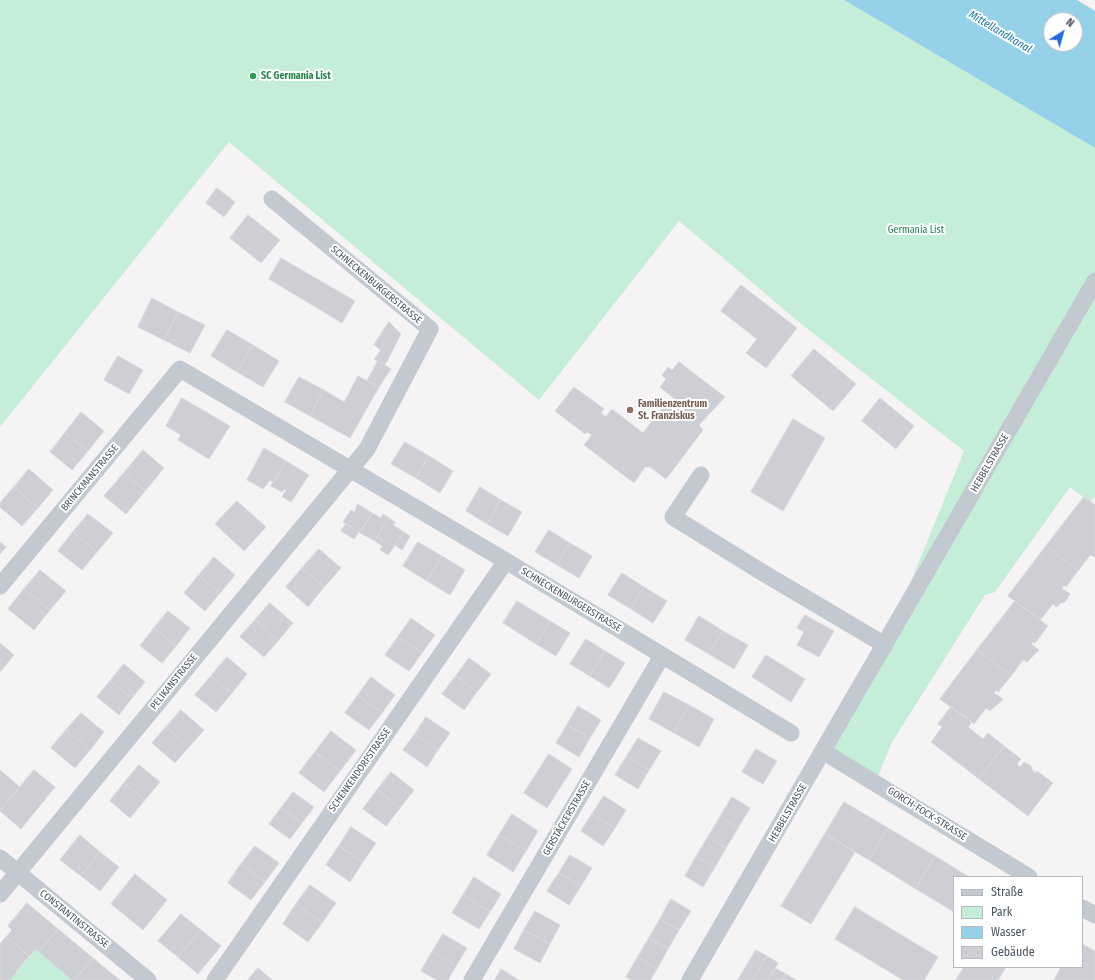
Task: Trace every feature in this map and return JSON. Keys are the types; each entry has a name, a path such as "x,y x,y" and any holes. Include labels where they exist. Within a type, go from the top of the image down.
{"street":[{"name":"SCHNECKENBURGERSTRASSE","path":"272,199 430,330 367,449 349,470"},
{"name":"HEBBELSTRASSE","path":"690,980 824,752 1095,281"},
{"name":"SCHNECKENBURGERSTRASSE","path":"180,369 349,470 506,561 791,733"},
{"name":"BRINCKMANSTRASSE","path":"0,586 180,369"},
{"name":"PELIKANSTRASSE","path":"0,894 349,470"},
{"path":"701,474 673,516 760,571 885,645"},
{"name":"SCHENKENDORFSTRASSE","path":"215,980 506,561"},
{"name":"GERSTÄCKERSTRASSE","path":"472,980 662,656"},
{"name":"GORCH-FOCK-STRASSE","path":"824,752 1027,876"},
{"name":"CONSTANTINSTRASSE","path":"0,858 148,980"},
{"path":"1083,909 1095,915"}],"green space":[{"name":"Germania List","path":"0,0 844,0 1095,148 1095,496 1090,502 1070,487 995,592 985,595 892,742 876,782 824,752 885,645 964,451 805,327 679,221 539,400 229,142 0,427"},
{"path":"36,949 73,980 10,980"}],"water":[{"name":"Mittellandkanal","path":"844,0 1077,0 1095,11 1095,148"}],"building":[{"path":"217,188 235,202 224,217 206,203"},
{"path":"248,215 280,240 261,263 230,238"},
{"path":"281,258 355,301 342,323 269,279"},
{"path":"741,285 797,328 766,368 746,353 757,339 721,311"},
{"path":"152,298 178,312 164,340 138,327"},
{"path":"178,312 205,325 190,353 164,340"},
{"path":"389,322 401,334 385,365 374,359 381,350 374,345"},
{"path":"227,330 253,345 237,372 211,356"},
{"path":"253,345 279,361 263,387 237,372"},
{"path":"814,349 856,384 833,411 791,376"},
{"path":"118,356 143,370 129,394 104,380"},
{"path":"378,361 391,369 379,387 367,381"},
{"path":"679,362 725,397 699,425 703,430 666,479 650,467 645,467 634,483 584,445 592,435 587,432 585,434 555,411 574,387 604,409 601,413 606,417 612,409 643,433 668,402 672,405 676,400 660,387 666,379 662,375 668,367 672,370"},
{"path":"358,376 379,387 350,438 310,416 324,390 344,402"},
{"path":"299,377 324,390 310,416 285,402"},
{"path":"182,398 230,426 209,459 178,440 181,435 166,426"},
{"path":"880,398 914,426 896,449 862,421"},
{"path":"81,412 104,431 88,451 65,433"},
{"path":"793,419 825,438 783,511 751,492"},
{"path":"65,433 88,451 72,470 50,452"},
{"path":"405,442 429,456 416,478 391,464"},
{"path":"264,448 286,461 273,483 270,480 263,489 247,480"},
{"path":"143,450 164,468 145,491 124,473"},
{"path":"429,456 453,471 440,493 416,478"},
{"path":"286,461 309,475 291,502 282,497 286,490 284,489 282,492 271,486"},
{"path":"29,469 53,490 38,508 14,487"},
{"path":"124,473 145,491 126,514 104,496"},
{"path":"14,487 38,508 22,526 0,507 0,503"},
{"path":"480,487 501,500 487,524 466,511"},
{"path":"1084,497 1095,505 1095,557 1090,555 1078,571 1046,546"},
{"path":"501,500 522,512 508,536 487,524"},
{"path":"237,501 266,527 244,551 215,524"},
{"path":"358,504 372,513 360,533 343,522 351,510 354,512"},
{"path":"372,513 381,518 383,514 389,518 375,541 360,533"},
{"path":"88,514 113,533 97,552 73,532"},
{"path":"389,518 395,522 393,525 404,532 388,555 380,550 382,546 375,541"},
{"path":"346,524 359,532 354,539 341,531"},
{"path":"549,530 570,543 557,565 535,552"},
{"path":"73,532 97,552 82,570 58,551"},
{"path":"404,532 410,536 402,550 395,545"},
{"path":"0,542 6,547 0,554"},
{"path":"418,542 442,556 427,581 403,566"},
{"path":"570,543 592,556 579,578 557,565"},
{"path":"1046,546 1078,571 1066,587 1064,585 1062,588 1070,594 1065,602 1061,603 1057,607 1053,604 1040,620 1008,596"},
{"path":"319,549 341,568 324,587 302,568"},
{"path":"442,556 465,570 450,595 427,581"},
{"path":"214,557 235,575 220,593 199,575"},
{"path":"302,568 324,587 308,607 286,587"},
{"path":"40,570 66,591 50,610 24,589"},
{"path":"622,573 644,587 631,609 608,595"},
{"path":"199,575 220,593 205,611 184,593"},
{"path":"644,587 667,601 653,623 631,609"},
{"path":"24,589 50,610 34,630 8,609"},
{"path":"517,601 550,621 536,644 503,623"},
{"path":"1015,601 1048,626 1035,643 1033,642 1031,644 1039,650 1027,662 1023,660 1011,676 977,650"},
{"path":"270,603 293,623 278,641 255,620"},
{"path":"168,611 190,628 176,646 154,628"},
{"path":"805,615 834,631 819,657 797,645 804,632 797,628"},
{"path":"699,616 723,631 709,654 685,640"},
{"path":"411,618 435,635 422,653 398,637"},
{"path":"255,620 278,641 264,657 240,637"},
{"path":"550,621 570,633 556,656 536,644"},
{"path":"154,628 176,646 162,663 140,646"},
{"path":"723,631 748,645 734,669 709,654"},
{"path":"398,637 422,653 409,671 385,655"},
{"path":"586,639 605,651 590,676 570,664"},
{"path":"0,643 14,655 0,672"},
{"path":"977,650 1011,676 998,692 996,690 994,693 1003,699 990,711 986,708 974,724 940,699"},
{"path":"605,651 625,663 609,688 590,676"},
{"path":"766,655 805,679 791,702 752,677"},
{"path":"227,657 247,674 232,693 211,676"},
{"path":"469,658 491,674 477,692 456,676"},
{"path":"124,664 145,682 132,698 110,681"},
{"path":"211,676 232,693 216,712 195,695"},
{"path":"456,676 477,692 464,710 442,694"},
{"path":"371,677 395,695 382,713 358,695"},
{"path":"110,681 132,698 119,715 97,697"},
{"path":"664,692 689,705 674,733 649,719"},
{"path":"358,695 382,713 369,730 345,713"},
{"path":"689,705 714,719 699,747 674,733"},
{"path":"578,706 601,720 590,738 567,725"},
{"path":"951,707 972,722 968,727 983,739 988,733 1004,746 979,779 931,742 942,727 938,724"},
{"path":"181,710 204,730 189,747 166,727"},
{"path":"81,713 104,732 90,750 66,730"},
{"path":"426,717 450,733 438,750 415,734"},
{"path":"567,725 590,738 579,757 556,743"},
{"path":"166,727 189,747 175,763 152,743"},
{"path":"66,730 90,750 75,768 51,748"},
{"path":"331,731 356,750 340,771 315,752"},
{"path":"415,734 438,750 427,767 403,750"},
{"path":"638,738 661,751 649,770 627,756"},
{"path":"1004,746 1021,759 1017,764 1020,767 1024,762 1031,766 1032,770 1036,773 1037,771 1053,783 1028,816 979,779"},
{"path":"756,749 777,761 763,784 742,772"},
{"path":"315,752 340,771 324,792 299,773"},
{"path":"549,754 572,769 547,808 524,793"},
{"path":"627,756 649,770 638,789 615,775"},
{"path":"139,765 160,782 145,800 124,783"},
{"path":"0,770 20,787 0,811"},
{"path":"34,770 55,787 21,829 0,811"},
{"path":"391,772 414,790 400,808 377,790"},
{"path":"124,783 145,800 130,818 110,801"},
{"path":"377,790 400,808 386,826 363,809"},
{"path":"293,792 314,807 302,823 281,808"},
{"path":"604,796 626,810 615,828 592,814"},
{"path":"732,797 750,808 738,828 720,817"},
{"path":"844,802 888,828 869,860 825,834"},
{"path":"281,808 302,823 290,839 269,824"},
{"path":"512,814 538,831 526,851 499,835"},
{"path":"592,814 615,828 603,846 581,831"},
{"path":"720,817 738,828 726,848 708,837"},
{"path":"351,827 376,843 363,862 339,846"},
{"path":"888,828 935,856 916,889 869,860"},
{"path":"825,834 855,852 811,924 781,906"},
{"path":"80,835 100,852 81,876 60,860"},
{"path":"499,835 526,851 513,872 487,855"},
{"path":"708,837 726,848 715,867 696,857"},
{"path":"255,846 279,863 265,882 241,864"},
{"path":"339,846 363,862 350,882 326,865"},
{"path":"100,852 119,867 100,891 81,876"},
{"path":"570,855 592,868 581,886 559,873"},
{"path":"935,856 967,876 953,876 953,911 916,889"},
{"path":"696,857 715,867 703,887 685,876"},
{"path":"241,864 265,882 251,900 228,883"},
{"path":"559,873 581,886 569,905 547,891"},
{"path":"135,874 167,900 143,930 111,904"},
{"path":"474,877 501,894 490,912 463,895"},
{"path":"310,885 336,903 322,923 296,904"},
{"path":"463,895 490,912 479,929 452,913"},
{"path":"671,899 691,911 679,930 660,919"},
{"path":"27,903 58,929 39,952 36,949 29,956 6,937 12,930 8,926"},
{"path":"296,904 322,923 308,942 283,924"},
{"path":"855,907 938,957 924,980 903,980 835,939"},
{"path":"535,911 560,925 550,944 524,930"},
{"path":"181,914 201,930 178,957 158,941"},
{"path":"660,919 679,930 668,949 649,938"},
{"path":"58,929 93,958 75,980 72,980 39,952"},
{"path":"201,930 221,946 198,974 178,957"},
{"path":"524,930 550,944 540,963 514,949"},
{"path":"443,934 467,948 456,966 432,952"},
{"path":"6,937 29,956 10,980 0,980 0,944"},
{"path":"649,938 668,949 657,969 638,957"},
{"path":"1083,945 1095,951 1095,980 1054,980 1060,968 1083,968"},
{"path":"756,950 767,956 753,980 738,980"},
{"path":"432,952 456,966 448,980 437,980 421,971"},
{"path":"767,956 778,963 768,980 753,980"},
{"path":"638,957 657,969 650,980 631,980 626,977"},
{"path":"93,958 111,973 120,980 75,980"},
{"path":"258,968 272,980 248,980"},
{"path":"775,968 786,974 782,980 768,980"},
{"path":"963,968 1005,968 998,980 956,980"},
{"path":"501,969 519,980 495,980"},
{"path":"786,974 796,980 782,980"}],"place":[{"name":"SC Germania List","path":"253,76"},
{"name":"Familienzentrum St. Franziskus","path":"630,410"}]}
